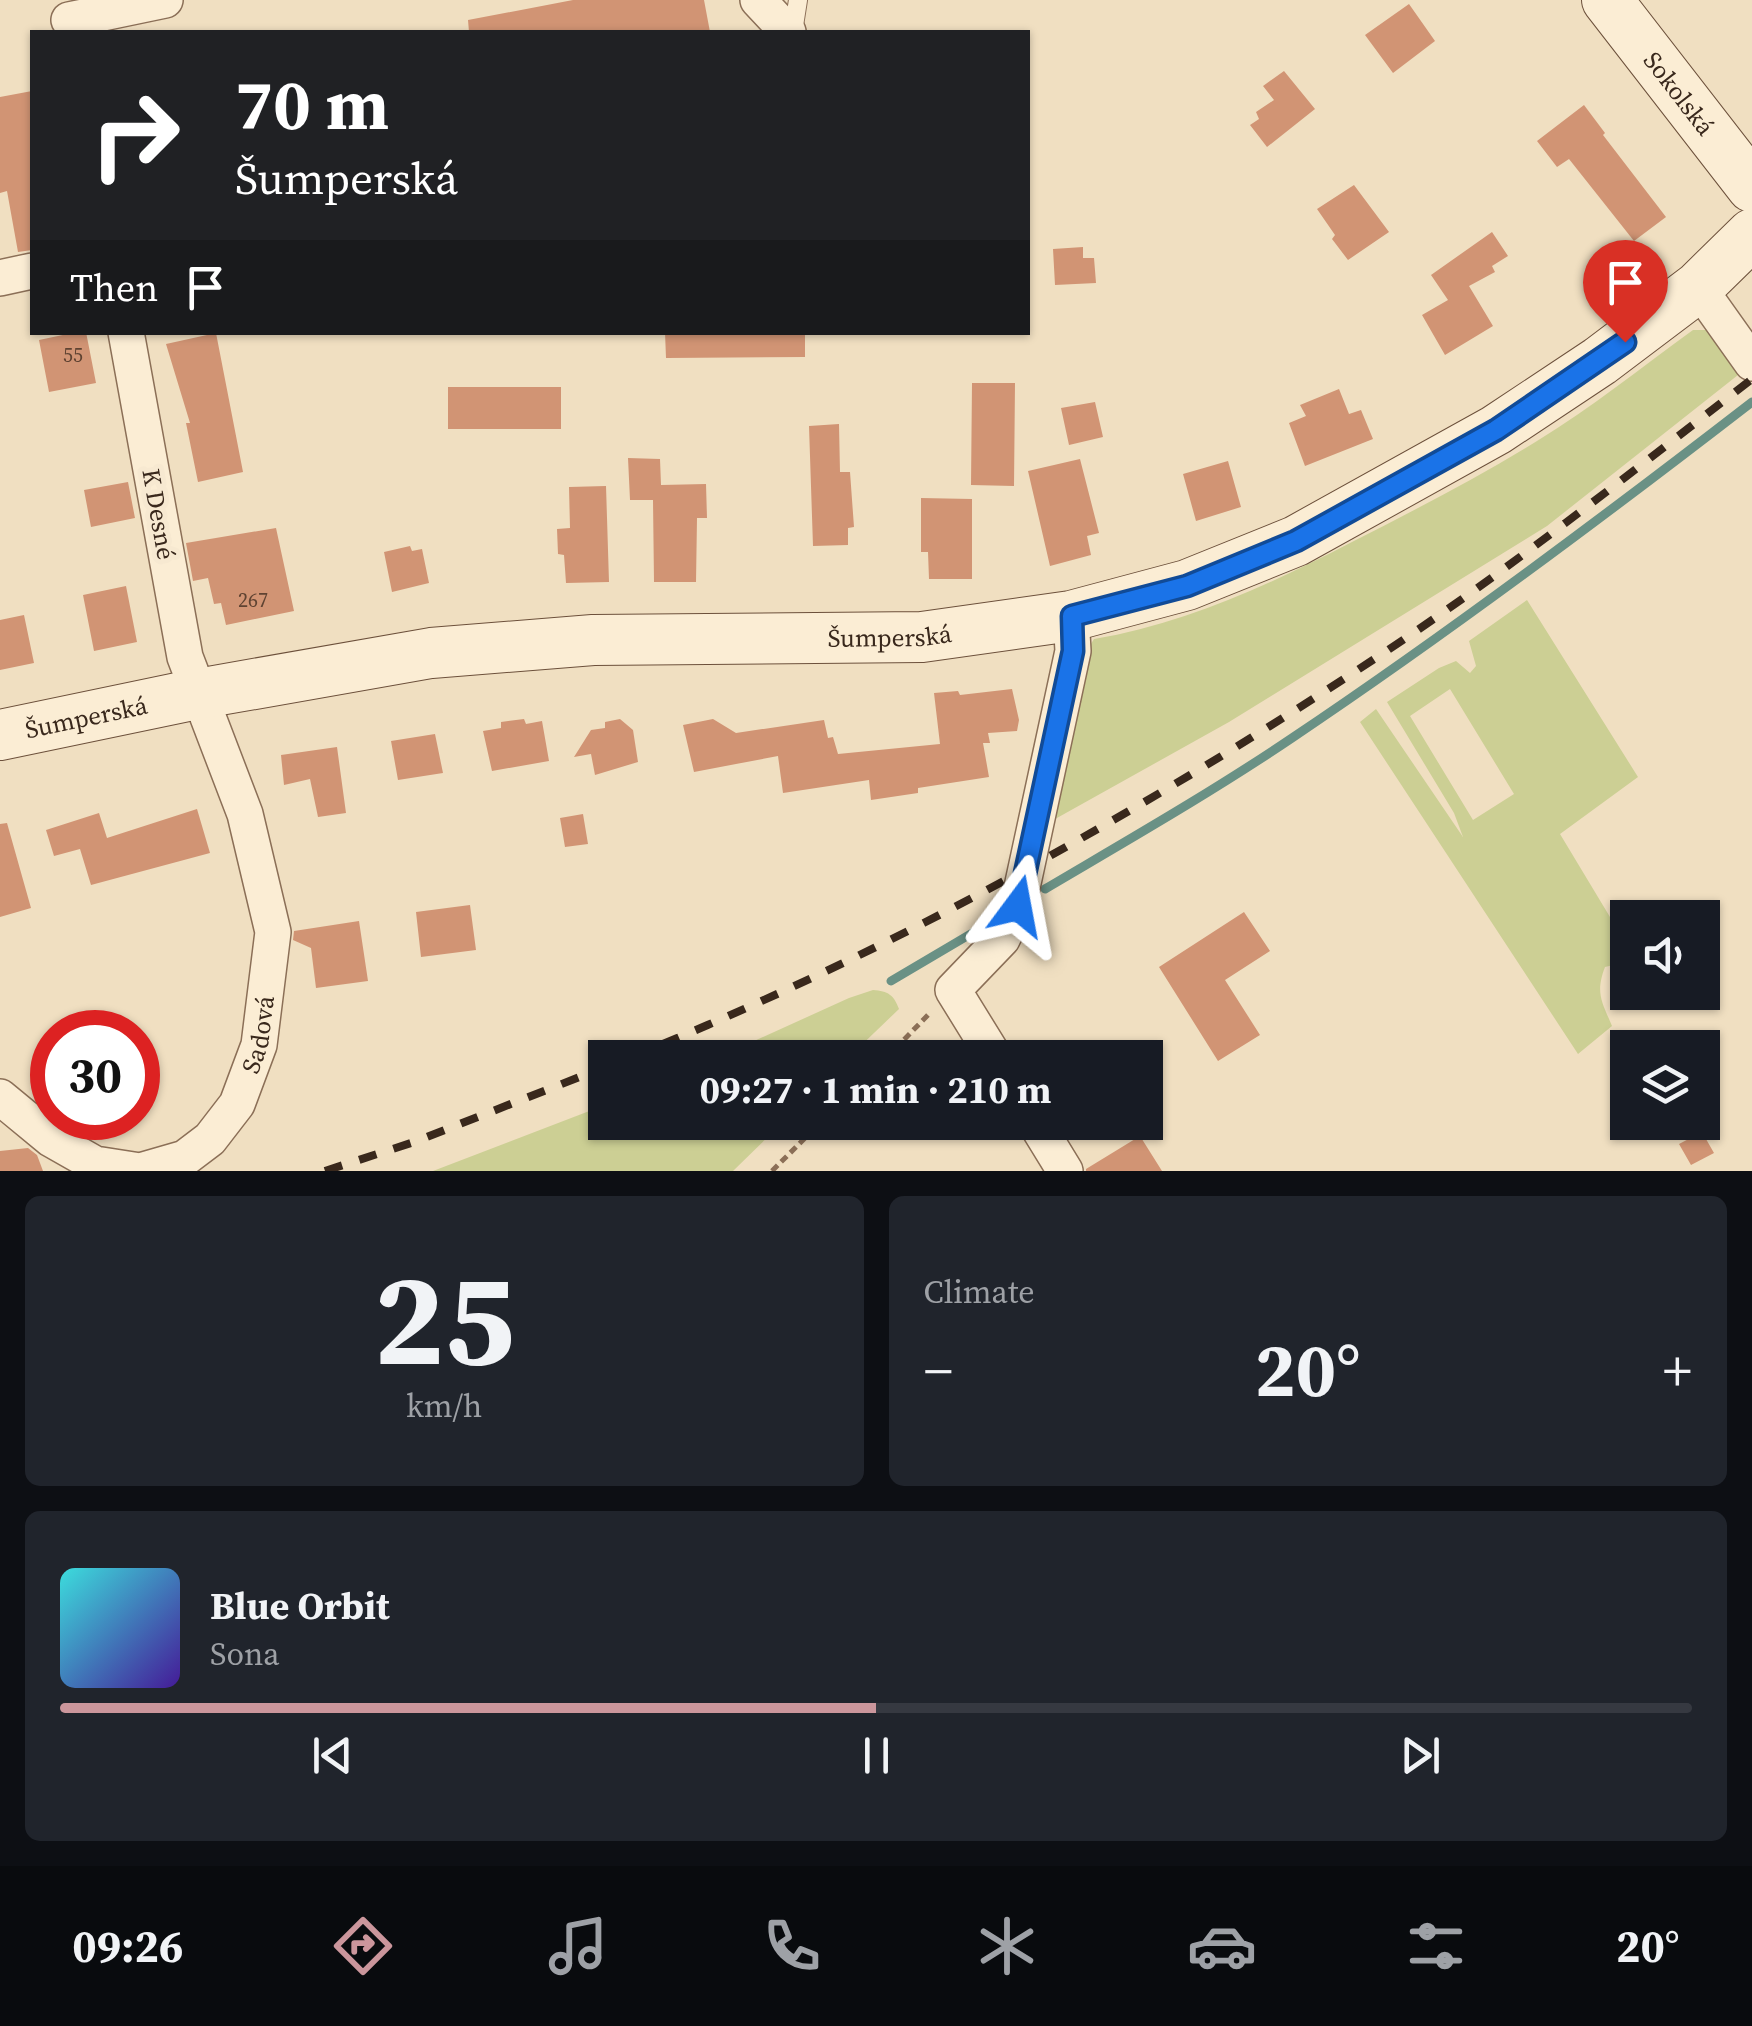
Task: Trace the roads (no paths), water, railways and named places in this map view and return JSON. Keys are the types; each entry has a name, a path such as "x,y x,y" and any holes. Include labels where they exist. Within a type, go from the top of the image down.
{"street":[{"path":"68,18 165,0"},
{"path":"758,0 788,30"},
{"name":"Sokolská","path":"1607,0 1752,187"},
{"name":"Šumperská","path":"0,735 197,694 431,653 593,640 922,637 1072,616 1187,586 1296,541 1496,430 1600,361 1698,287 1752,234"},
{"path":"0,278 30,271"},
{"path":"1698,287 1752,363"},
{"name":"K Desné","path":"127,335 185,658 197,694"},
{"path":"984,1040 953,990 1002,938 1018,906 1073,651 1072,616"},
{"name":"Sadová","path":"0,1098 52,1139 94,1164 140,1171 184,1158 210,1138 237,1104 259,1045 273,932 246,814 197,694"},
{"path":"1046,1140 1066,1171"}],"lane":[{"path":"790,30 798,0"}],"waterway":[{"path":"1045,889 1231,777 1351,698 1525,574 1752,402"},
{"path":"891,981 996,919"}],"railway":[{"path":"672,1040 926,922 1211,763 1486,582 1752,379"},
{"path":"325,1171 414,1142 588,1074"}]}
